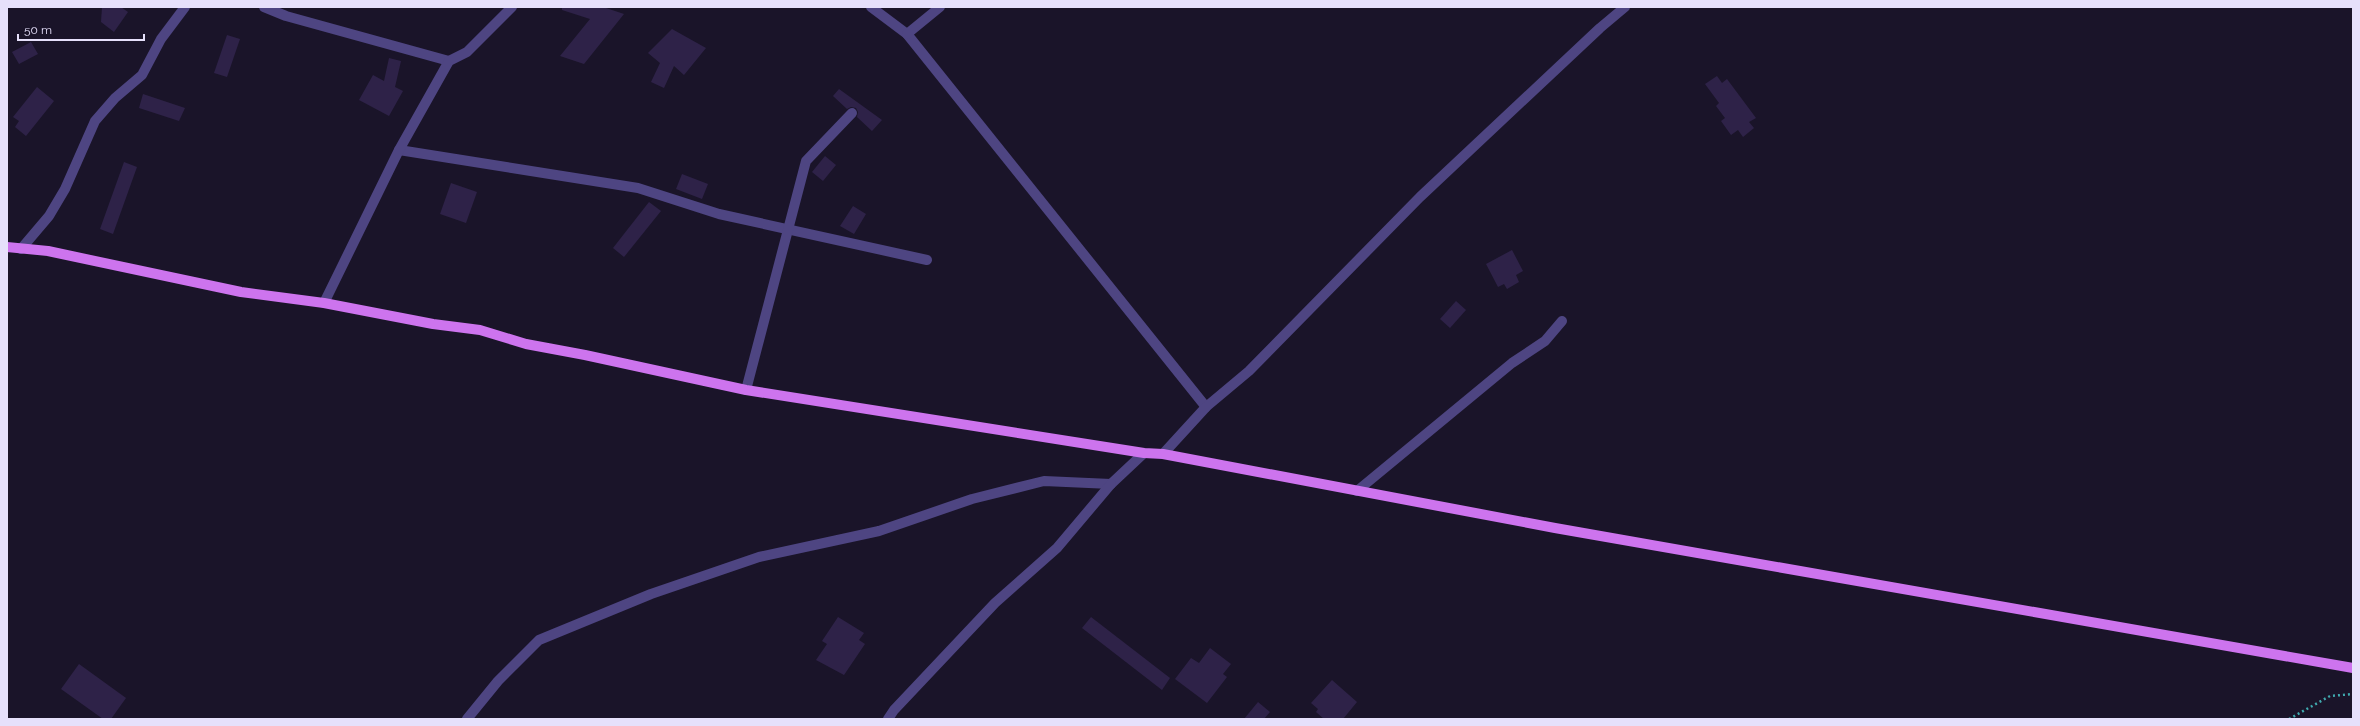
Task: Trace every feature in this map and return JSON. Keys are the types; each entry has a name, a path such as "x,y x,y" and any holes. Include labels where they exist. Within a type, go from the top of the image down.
{"main road":[{"path":"7,247 48,251 241,292 324,303 433,324 480,330 526,344 585,355 746,390 1144,454 1163,454 1562,530 2353,668"}],"street":[{"path":"21,249 49,216 65,189 95,121 115,98 142,75 161,39 185,7"},
{"path":"264,7 286,16 449,61"},
{"path":"324,303 399,150 449,61 467,52 512,7"},
{"path":"871,7 908,34 1206,406"},
{"path":"908,34 940,7"},
{"path":"1163,454 1206,406 1249,371 1420,197 1625,7"},
{"path":"746,390 806,161 852,113"},
{"path":"399,150 638,188 719,214 787,231 927,260"},
{"path":"1357,491 1512,363 1545,341 1562,321"},
{"path":"888,719 894,710 995,603 1057,548 1111,484 1144,454"},
{"path":"467,719 498,681 539,640 652,594 760,557 879,531 972,499 1044,481 1111,484"}],"path":[{"path":"2289,719 2330,696 2353,694"}],"building":[{"path":"102,7 121,7 128,12 114,32 101,22"},
{"path":"562,7 603,7 624,14 584,64 560,56 590,19 562,10"},
{"path":"672,29 706,48 684,75 674,66 664,88 651,82 660,63 648,53"},
{"path":"227,35 240,39 227,77 214,73"},
{"path":"31,42 38,54 19,64 12,52"},
{"path":"389,58 401,61 395,87 403,91 389,116 359,100 373,75 384,81"},
{"path":"1717,76 1722,83 1727,79 1756,118 1749,122 1754,128 1743,137 1738,130 1731,135 1721,121 1725,118 1716,106 1719,103 1705,84"},
{"path":"37,87 54,101 26,136 15,127 19,121 13,117"},
{"path":"839,89 882,120 872,131 857,117 858,112 856,108 851,107 847,109 833,96"},
{"path":"143,94 185,108 179,121 139,108"},
{"path":"825,156 836,165 823,181 812,172"},
{"path":"124,162 137,167 113,234 100,229"},
{"path":"682,174 708,184 702,199 676,189"},
{"path":"451,183 477,192 466,223 440,214"},
{"path":"649,202 661,211 624,257 613,248"},
{"path":"853,206 866,214 854,234 840,226"},
{"path":"1512,250 1523,271 1516,275 1519,282 1507,289 1504,284 1498,287 1486,264"},
{"path":"1456,301 1466,310 1450,328 1440,319"},
{"path":"838,617 864,633 859,640 865,644 844,675 816,660 827,644 822,641"},
{"path":"1091,617 1170,678 1162,690 1082,628"},
{"path":"1210,648 1231,664 1223,674 1227,677 1207,703 1175,679 1191,658 1199,663"},
{"path":"79,664 126,698 111,719 103,719 61,689"},
{"path":"1332,680 1357,702 1343,719 1324,719 1316,712 1318,709 1311,703"},
{"path":"1258,702 1270,712 1264,719 1244,719"}]}
